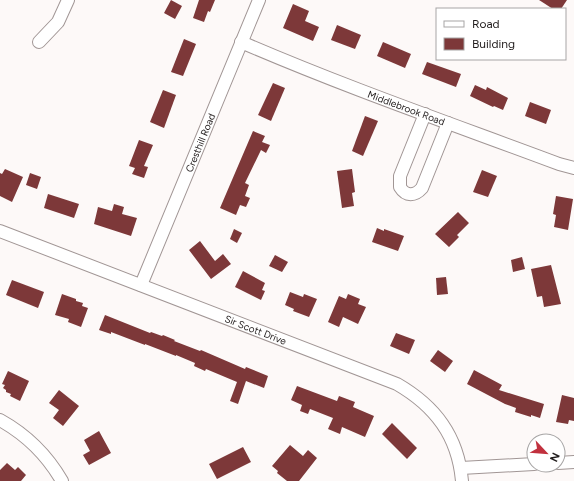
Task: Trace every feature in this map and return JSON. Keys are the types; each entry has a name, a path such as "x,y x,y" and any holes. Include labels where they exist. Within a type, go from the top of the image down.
{"street":[{"path":"39,42 58,22 68,0"},
{"name":"Cresthill Road","path":"141,285 259,0"},
{"name":"Middlebrook Road","path":"241,42 291,64 559,164 574,168"},
{"path":"425,114 400,176 400,187 406,194 412,195 418,193 422,188 448,123"},
{"name":"Sir Scott Drive","path":"0,231 397,384 412,392 426,404 442,422 450,436 456,448 461,468 462,481"},
{"path":"0,420 40,450 54,467 62,481"},
{"path":"461,468 526,464"}],"building":[{"path":"171,0 182,6 175,19 164,13"},
{"path":"199,0 215,0 210,12 208,11 204,22 193,18"},
{"path":"539,0 567,0 562,8 551,8"},
{"path":"293,4 309,11 305,21 319,27 313,41 283,28"},
{"path":"337,25 361,35 355,49 331,40"},
{"path":"184,39 196,44 183,76 171,72"},
{"path":"383,42 411,54 405,68 377,56"},
{"path":"427,62 461,74 456,87 422,74"},
{"path":"273,83 285,88 271,121 258,115"},
{"path":"475,85 486,90 487,87 508,98 503,110 470,96"},
{"path":"163,90 176,95 164,128 150,122"},
{"path":"530,102 551,110 546,124 525,116"},
{"path":"365,116 378,121 363,156 352,151"},
{"path":"253,131 265,136 262,142 270,145 266,153 261,150 245,183 249,185 245,196 250,198 246,207 240,205 236,215 220,208"},
{"path":"139,140 153,145 144,166 148,167 144,178 132,174 135,168 129,166"},
{"path":"5,169 23,177 12,202 0,196 0,173 2,174"},
{"path":"352,169 355,192 352,193 354,206 342,208 337,171"},
{"path":"482,170 497,176 488,197 473,192"},
{"path":"30,173 41,177 37,189 26,185"},
{"path":"48,194 79,204 74,218 44,208"},
{"path":"556,196 573,199 568,230 554,227 556,215 553,214"},
{"path":"114,204 124,207 122,214 137,218 131,236 94,224 98,207 112,211"},
{"path":"458,212 469,223 457,235 459,237 449,247 435,234"},
{"path":"377,228 404,236 398,251 372,242"},
{"path":"234,229 242,233 237,243 230,239"},
{"path":"200,241 215,261 223,254 231,264 211,279 189,250"},
{"path":"275,255 288,262 282,272 269,266"},
{"path":"522,257 525,269 513,272 511,260"},
{"path":"551,265 561,304 544,307 542,296 537,297 531,269"},
{"path":"243,271 265,283 262,290 265,291 261,300 235,287"},
{"path":"446,277 448,294 437,295 436,278"},
{"path":"12,280 44,292 38,308 6,295"},
{"path":"290,292 303,297 304,294 317,299 309,317 293,311 294,309 285,305"},
{"path":"62,294 76,299 76,301 83,303 82,306 88,308 81,327 68,322 69,319 55,315"},
{"path":"348,294 360,299 358,304 366,307 358,324 343,317 339,327 328,322 339,296 346,299"},
{"path":"105,315 150,333 163,335 175,340 174,341 200,351 201,350 245,369 246,367 268,376 264,388 246,381 238,404 230,401 237,382 206,369 205,371 194,366 195,363 176,355 111,332 111,334 99,330"},
{"path":"396,333 415,340 409,354 390,346"},
{"path":"438,350 453,361 445,372 430,361"},
{"path":"474,370 502,385 499,390 544,404 540,418 515,412 516,408 505,404 467,384"},
{"path":"8,371 29,381 20,401 10,396 11,394 6,392 3,388 5,385 2,384"},
{"path":"297,386 337,401 339,396 355,402 353,407 374,416 365,437 342,427 340,434 328,429 333,418 310,409 308,414 300,411 302,405 291,400"},
{"path":"59,390 79,406 63,426 53,418 59,410 49,403"},
{"path":"562,395 574,398 574,421 569,420 568,424 556,422"},
{"path":"392,423 417,448 407,459 382,434"},
{"path":"99,431 111,453 89,465 83,455 90,451 84,440"},
{"path":"290,445 303,456 308,450 317,458 299,481 287,481 277,473 278,471 272,466"},
{"path":"243,447 251,462 217,479 209,464"},
{"path":"7,463 15,470 18,467 26,475 21,481 0,481 0,470"}]}
